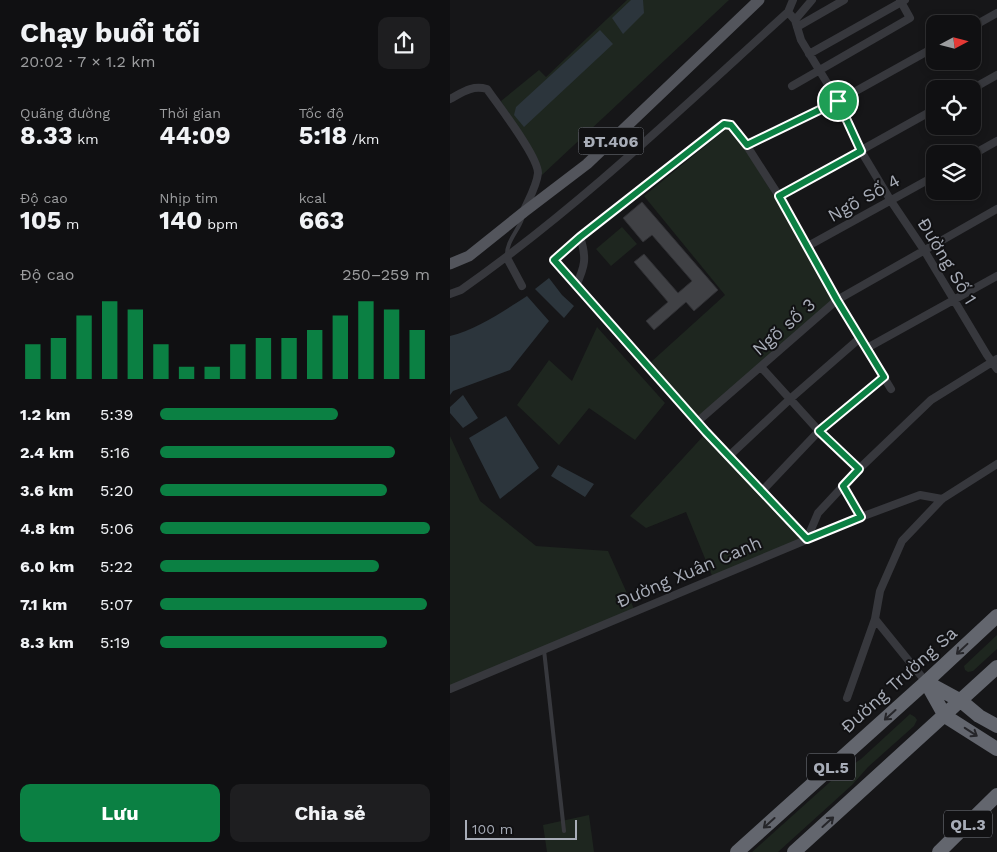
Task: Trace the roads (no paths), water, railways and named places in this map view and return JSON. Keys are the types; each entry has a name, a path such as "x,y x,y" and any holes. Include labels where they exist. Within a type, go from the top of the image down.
{"highway":[{"name":"Đường Trường Sa","path":"737,852 997,616"},
{"name":"QL.5","path":"794,852 997,667"},
{"path":"926,682 961,701 979,716 997,726"},
{"path":"926,682 945,716 997,749"},
{"name":"QL.3","path":"939,852 997,795"}],"main road":[{"name":"ĐT.406","path":"450,264 469,256 587,164 759,0"}],"street":[{"path":"450,294 461,290 507,258 567,210 788,12 793,0"},
{"path":"796,24 812,0"},
{"path":"796,24 844,0"},
{"path":"792,86 910,18 902,1 809,54"},
{"name":"Đường Số 1","path":"788,12 796,24 801,40 838,101 861,151 891,201 924,250 953,301 995,361 997,369"},
{"path":"981,22 997,13"},
{"path":"747,145 838,101 926,52"},
{"path":"981,84 997,75"},
{"path":"450,99 468,89 478,87 487,89 529,151 538,171 537,179 524,212"},
{"path":"779,196 926,114"},
{"path":"891,389 837,300 779,196 747,145 731,125 724,124 580,237 554,260 697,422 807,539 818,513 859,469 931,400 995,361"},
{"path":"981,150 997,141"},
{"name":"Ngõ Số 4","path":"808,246 926,181"},
{"path":"924,250 997,209"},
{"path":"576,286 584,267 585,258 580,237"},
{"name":"Ngõ số 3","path":"697,422 837,300 924,250"},
{"path":"507,258 522,286"},
{"path":"867,348 997,276"},
{"path":"728,456 860,338"},
{"path":"761,367 819,431 859,469"},
{"path":"762,491 819,431 884,377"},
{"path":"847,698 875,619 880,591 902,541 942,499 997,464"},
{"path":"843,486 861,517"},
{"name":"Đường Xuân Canh","path":"450,690 861,517 920,495 942,499"},
{"path":"875,619 926,682"}],"lane":[{"path":"507,258 507,251 520,225 524,212"},
{"path":"544,650 564,831"}]}
